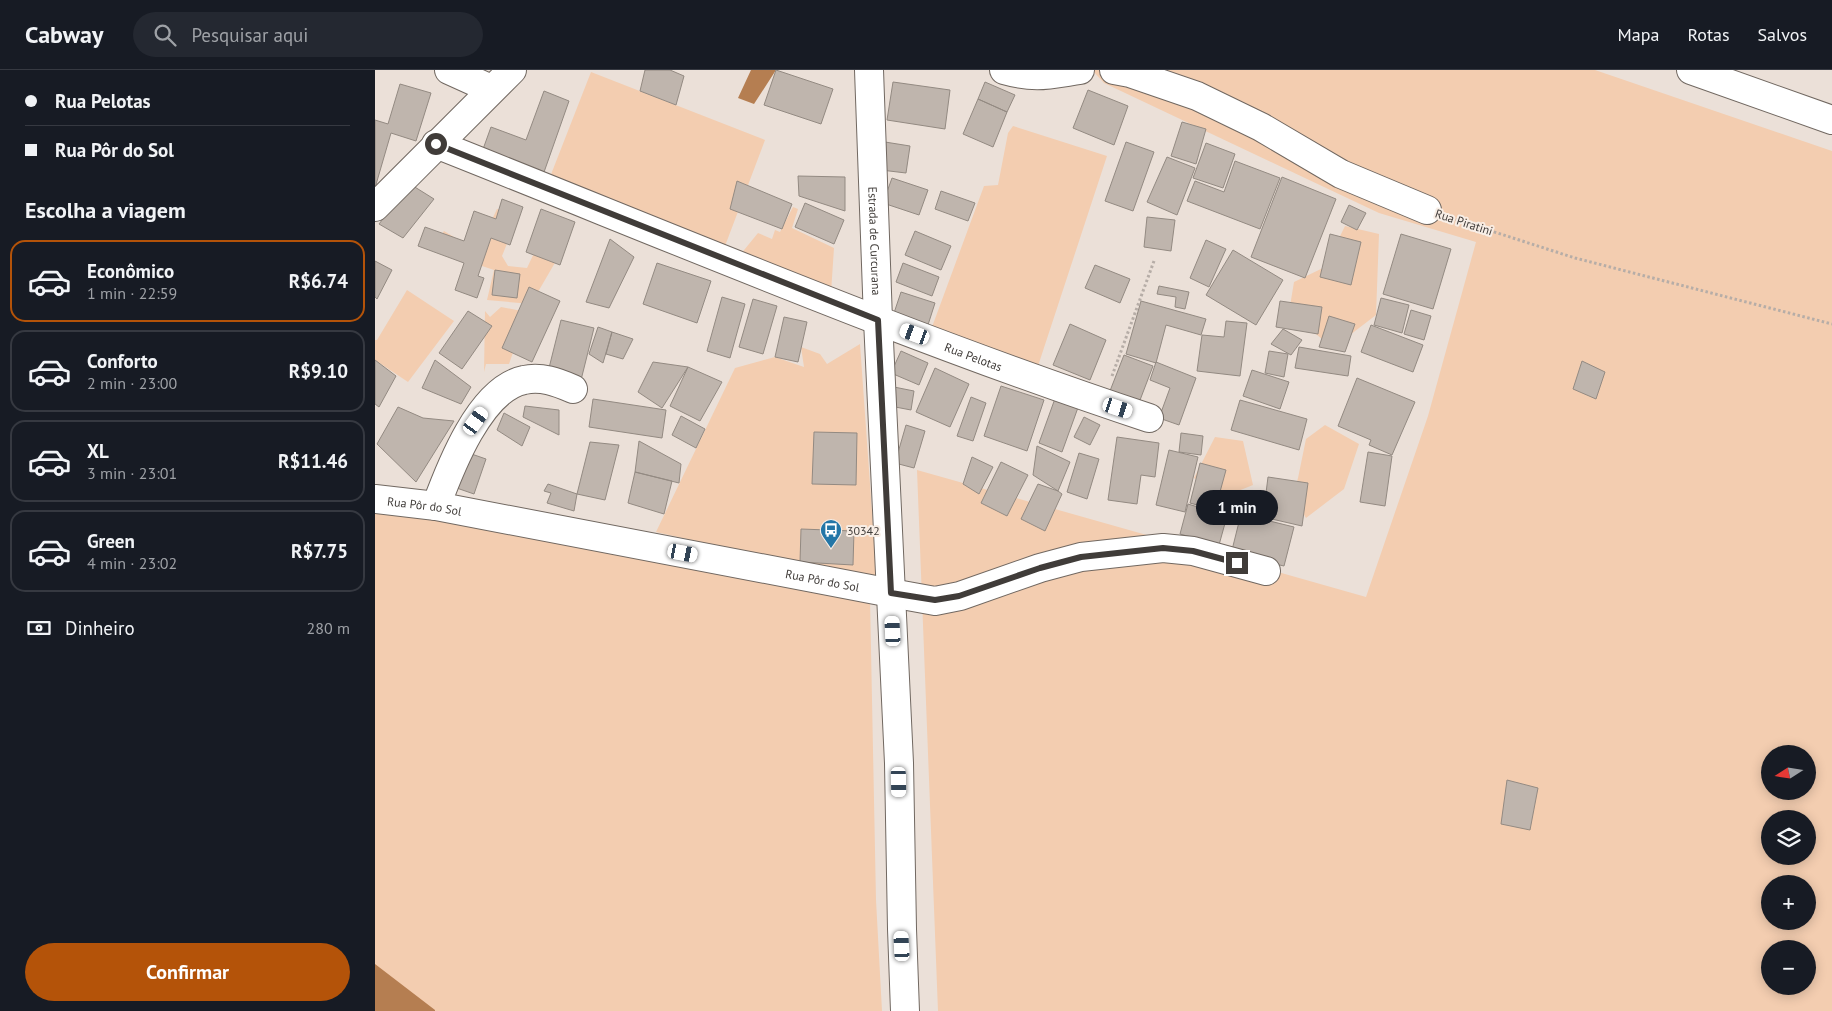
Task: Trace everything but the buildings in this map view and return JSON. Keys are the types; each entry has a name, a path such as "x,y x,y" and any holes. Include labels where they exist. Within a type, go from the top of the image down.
{"street":[{"path":"449,70 491,89"},
{"path":"375,207 511,70"},
{"name":"Estrada de Curcurana","path":"869,70 878,320 899,763 905,1011"},
{"path":"1004,70 1025,76 1046,76 1069,71"},
{"name":"Rua Piratini","path":"1114,70 1129,72 1197,96 1261,127 1341,174 1427,210"},
{"path":"1691,70 1832,120"},
{"name":"Rua Pelotas","path":"436,144 878,320 1149,418"},
{"path":"436,506 459,449 476,421 492,400 503,390 525,380 538,379 556,381 573,389"},
{"name":"Rua Pôr do Sol","path":"375,499 436,506 935,600 959,596 1040,568 1081,557 1163,548 1193,551 1266,572"}],"path":[{"name":"Rua Piratini","path":"1427,210 1575,258 1832,324"},
{"path":"1103,402 1153,261"}],"shaded area":[{"path":"751,70 776,70 754,104 738,98"},
{"path":"1092,70 1595,70 1832,151 1832,1011 938,1011 917,470 1366,597 1428,416 1476,242 1379,213 1104,83"},
{"path":"591,72 765,140 725,246 550,177"},
{"path":"1013,126 1107,156 1038,366 932,327 984,186 998,185 1008,133"},
{"path":"793,207 798,209 792,228 834,248 831,293 740,255 758,233 772,239 775,230 780,232"},
{"path":"497,209 519,214 502,256 508,266 527,268 544,232 567,242 531,304 487,300 494,270 431,249 444,231 477,251"},
{"path":"1345,226 1379,234 1376,315 1333,348 1289,312 1294,282 1325,267"},
{"path":"407,290 454,321 408,382 375,360 375,340 377,340"},
{"path":"501,307 527,312 509,364 486,364 484,372 485,311 490,317"},
{"path":"860,344 877,582 656,532 735,368 775,357 804,367 801,347 820,354 827,364"},
{"path":"1325,425 1359,444 1344,489 1306,518 1293,496 1306,439"},
{"path":"1215,437 1243,441 1253,485 1223,497 1194,478"},
{"path":"375,512 420,514 870,599 876,900 882,1011 375,1011"},
{"path":"375,964 435,1010 435,1011 375,1011"}],"place":[{"name":"30342","path":"831,549"}],"route":[{"path":"436,144 878,320 891,593 935,600 959,596 1040,568 1081,557 1163,548 1193,551 1237,563"}]}
